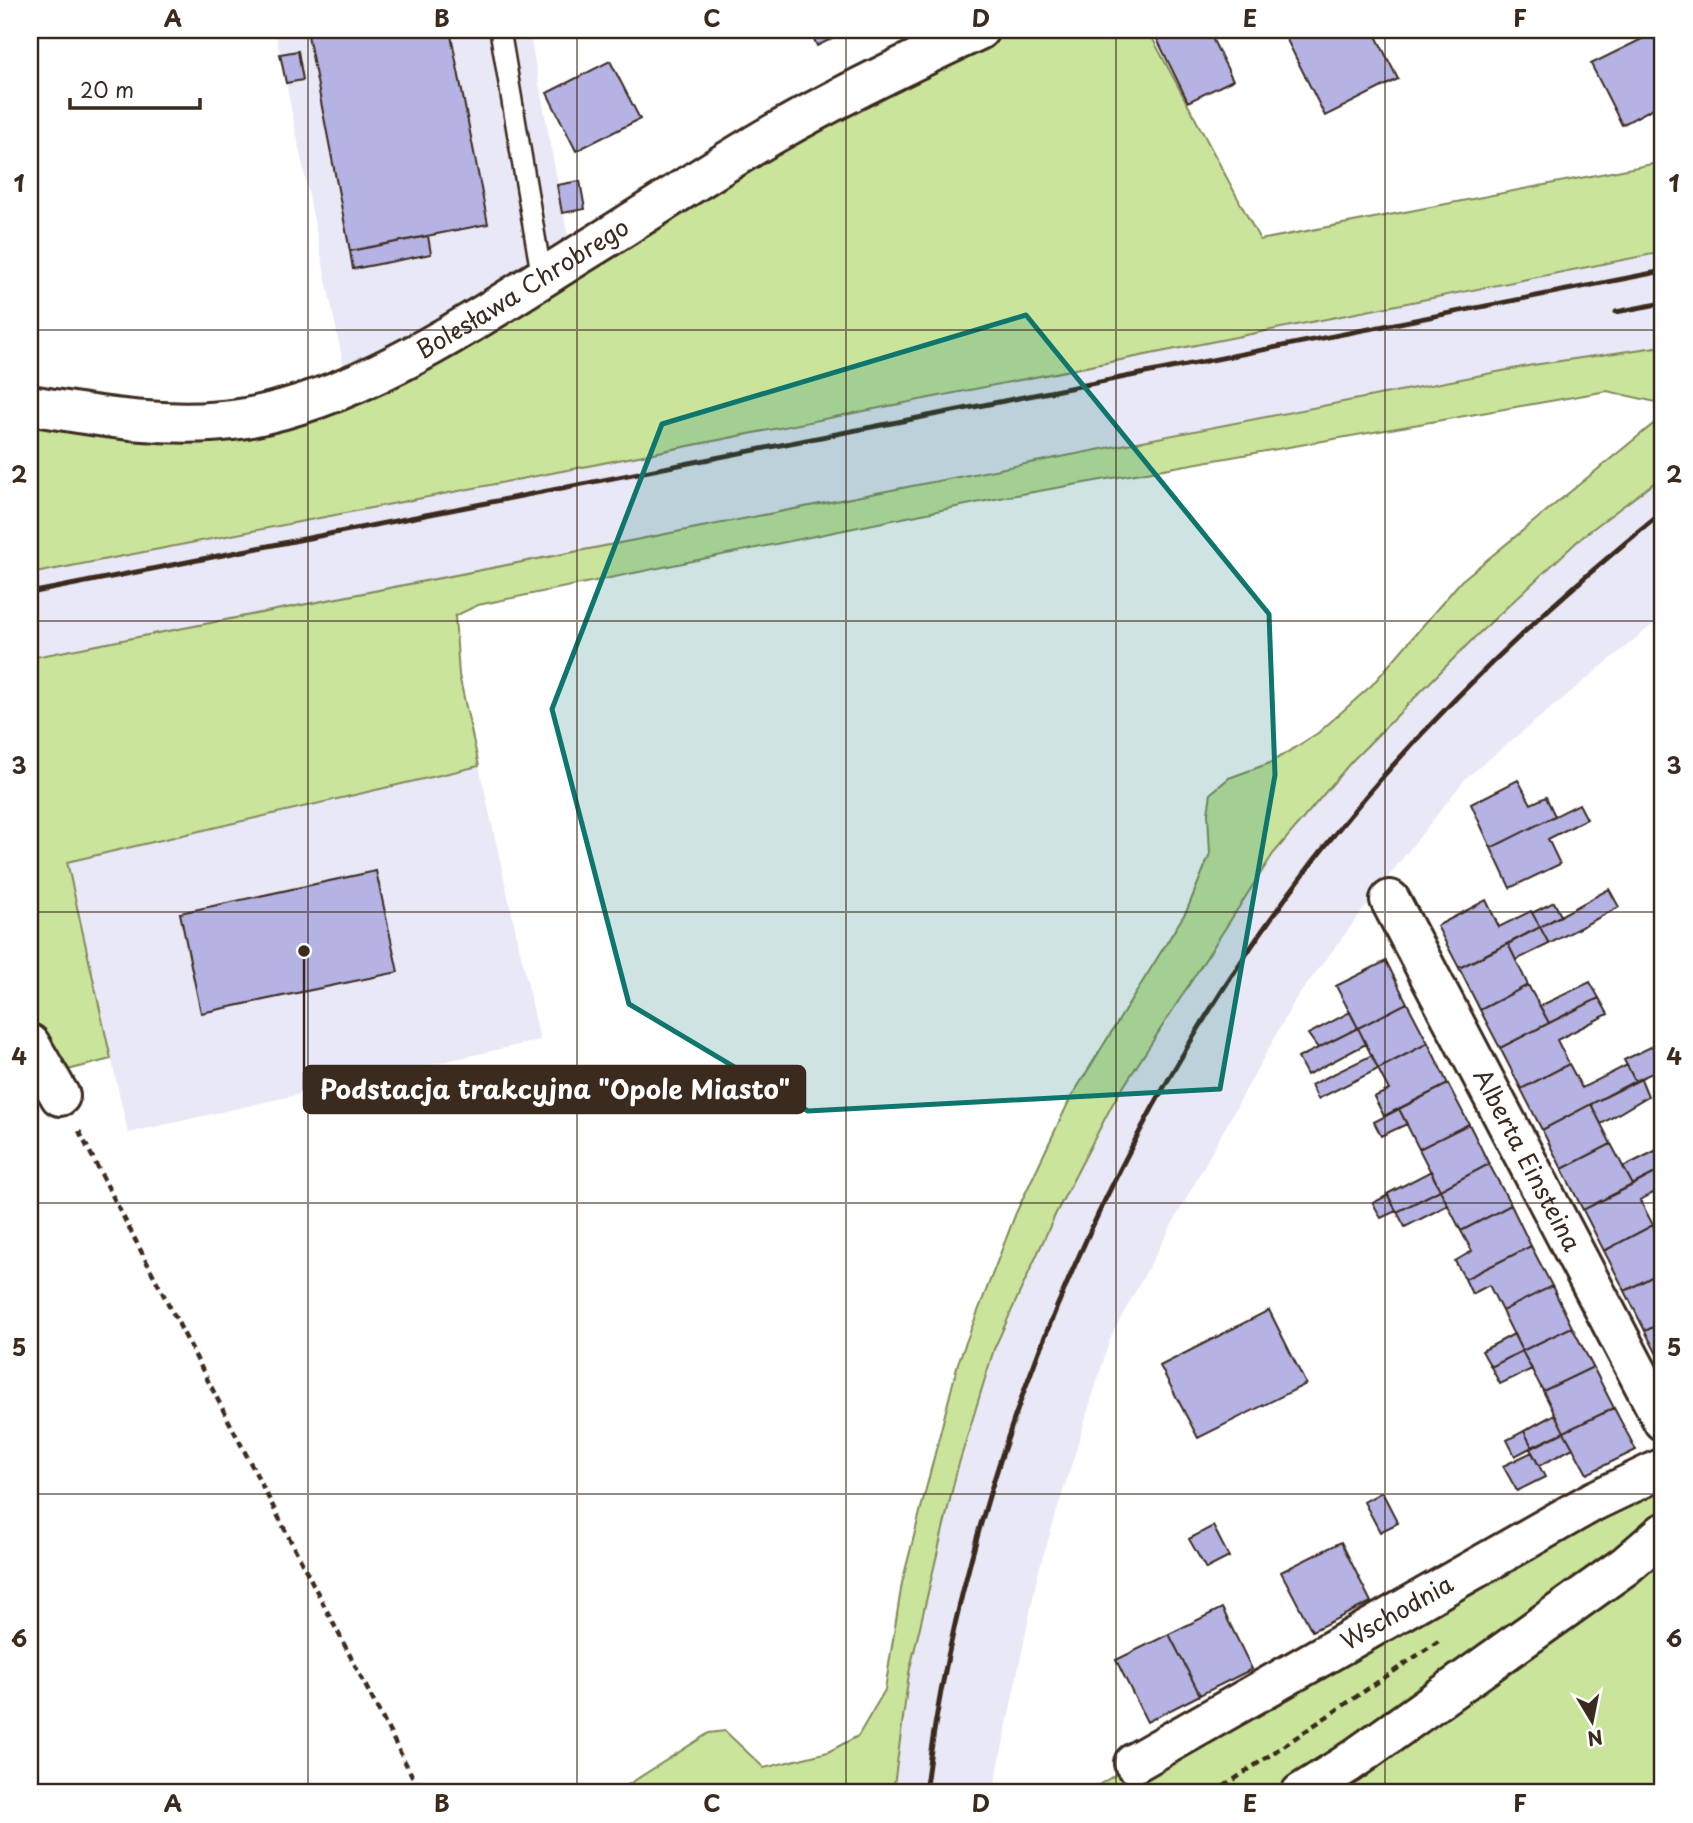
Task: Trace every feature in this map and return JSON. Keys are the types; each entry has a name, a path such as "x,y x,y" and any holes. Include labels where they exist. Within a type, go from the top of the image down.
{"street":[{"name":"Bolesława Chrobrego","path":"30,405 167,423 244,418 305,404 377,375 542,278 775,133 864,85 979,30"},
{"name":"Alberta Einsteina","path":"1390,900 1663,1421"},
{"path":"30,1044 60,1096"},
{"name":"Wschodnia","path":"1135,1762 1594,1501 1663,1468"},
{"path":"1301,1793 1347,1765 1625,1566 1663,1533"},
{"path":"1625,1566 1663,1550"},
{"path":"1318,1793 1347,1765"}],"lane":[{"path":"500,30 542,278"}],"path":[{"path":"60,1096 113,1193 421,1793"}],"highlighted area":[{"path":"1026,315 1269,614 1275,775 1220,1089 808,1111 629,1004 552,709 662,424"}],"shaded area":[{"path":"275,30 529,30 572,259 348,387"},
{"path":"1663,252 1663,346 1533,365 30,658 30,574"},
{"path":"1663,476 1663,616 1466,778 1398,864 1295,1000 1111,1336 1038,1573 993,1793 893,1793 909,1673 957,1470 994,1349 1056,1213 1113,1103 1273,854 1351,762 1475,637 1583,536"},
{"path":"479,766 540,1040 128,1133 67,862"}],"green space":[{"path":"979,30 1148,30 1260,240 1663,162 1663,252 30,574 30,405 305,404"},
{"path":"1663,346 1663,476 1583,536 1475,637 1351,762 1273,854 1113,1103 1056,1213 994,1349 957,1470 909,1673 893,1793 615,1793 709,1733 725,1731 764,1768 828,1752 858,1736 885,1690 902,1583 958,1363 1016,1213 1070,1099 1187,910 1210,854 1208,814 1211,793 1229,778 1270,763 1318,733 1372,685 1461,581 1658,420 1656,402 1607,391 1005,497 478,605 455,616 459,675 479,766 67,862 111,1059 48,1075 30,1044 30,658 1533,365"},
{"path":"1663,1468 1663,1793 1086,1793 1134,1763"}],"building":[{"path":"307,30 450,30 488,224 350,251"},
{"path":"810,30 850,30 817,46"},
{"path":"1161,30 1208,30 1233,80 1188,102 1154,33"},
{"path":"1282,30 1373,30 1398,79 1325,116"},
{"path":"1660,30 1663,36 1663,103 1622,125 1591,64"},
{"path":"298,51 303,80 286,83 280,54"},
{"path":"610,61 640,119 576,151 547,93"},
{"path":"580,181 585,209 562,213 557,185"},
{"path":"428,236 431,254 353,269 350,251"},
{"path":"1518,780 1531,804 1546,797 1555,816 1491,848 1471,804"},
{"path":"1579,804 1587,819 1548,839 1560,864 1510,888 1491,848"},
{"path":"376,871 398,972 201,1013 180,913"},
{"path":"1609,889 1619,907 1549,944 1540,927"},
{"path":"1486,900 1499,927 1531,911 1540,927 1459,968 1437,926"},
{"path":"1554,902 1561,916 1540,927 1532,913"},
{"path":"1540,927 1549,944 1516,960 1508,944"},
{"path":"1508,944 1528,985 1480,1010 1459,968"},
{"path":"1386,961 1407,1003 1358,1028 1336,986"},
{"path":"1590,982 1599,998 1549,1023 1540,1006"},
{"path":"1528,985 1549,1023 1500,1048 1480,1010"},
{"path":"1599,998 1608,1014 1557,1040 1569,1064 1521,1089 1500,1048"},
{"path":"1407,1003 1428,1043 1378,1069 1358,1028"},
{"path":"1350,1012 1358,1028 1318,1048 1308,1034"},
{"path":"1358,1028 1366,1044 1307,1075 1298,1058"},
{"path":"1663,1041 1663,1068 1635,1081 1624,1060"},
{"path":"1428,1043 1448,1084 1384,1116 1374,1097 1389,1090 1378,1069"},
{"path":"1372,1055 1378,1069 1318,1099 1311,1085"},
{"path":"1569,1064 1582,1088 1627,1065 1635,1081 1542,1130 1521,1089"},
{"path":"1641,1079 1648,1096 1601,1124 1591,1104"},
{"path":"1448,1084 1469,1124 1419,1149 1399,1109"},
{"path":"1591,1104 1611,1144 1562,1169 1542,1130"},
{"path":"1399,1109 1407,1124 1381,1136 1374,1122"},
{"path":"1469,1124 1489,1164 1440,1190 1419,1149"},
{"path":"1611,1144 1633,1185 1583,1210 1562,1169"},
{"path":"1657,1150 1663,1169 1633,1185 1623,1167"},
{"path":"1489,1164 1511,1205 1461,1231 1440,1190"},
{"path":"1663,1169 1663,1188 1640,1200 1653,1225 1604,1251 1583,1210"},
{"path":"1431,1171 1440,1190 1397,1212 1387,1194"},
{"path":"1440,1190 1448,1205 1405,1227 1397,1212"},
{"path":"1388,1195 1396,1211 1381,1218 1373,1203"},
{"path":"1511,1205 1531,1246 1465,1279 1455,1261 1472,1251 1461,1231"},
{"path":"1653,1225 1663,1245 1663,1271 1625,1291 1604,1251"},
{"path":"1531,1246 1552,1286 1502,1311 1489,1285 1472,1294 1465,1279"},
{"path":"1663,1271 1663,1322 1645,1331 1625,1291"},
{"path":"1552,1286 1572,1327 1522,1351 1502,1311"},
{"path":"1269,1310 1306,1384 1198,1438 1160,1366"},
{"path":"1663,1322 1663,1366 1645,1331"},
{"path":"1572,1327 1593,1367 1543,1391 1522,1351"},
{"path":"1514,1334 1522,1351 1491,1367 1482,1351"},
{"path":"1522,1351 1532,1369 1500,1384 1491,1367"},
{"path":"1593,1367 1614,1408 1564,1432 1543,1391"},
{"path":"1614,1408 1636,1450 1587,1474 1564,1432"},
{"path":"1555,1414 1564,1432 1532,1447 1524,1431"},
{"path":"1524,1431 1532,1447 1515,1456 1507,1440"},
{"path":"1564,1432 1573,1448 1539,1466 1530,1449"},
{"path":"1532,1452 1545,1477 1517,1491 1503,1466"},
{"path":"1382,1492 1398,1523 1380,1532 1364,1502"},
{"path":"1213,1526 1229,1557 1206,1569 1189,1539"},
{"path":"1341,1542 1371,1602 1312,1631 1281,1572"},
{"path":"1222,1608 1252,1669 1200,1695 1169,1634"},
{"path":"1169,1634 1200,1695 1147,1722 1116,1660"}],"railway":[{"path":"30,593 1663,271"},
{"path":"1616,312 1663,303"},
{"path":"925,1793 947,1659 980,1526 1023,1394 1075,1264 1136,1138 1206,1017 1282,903 1366,796 1435,719 1508,647 1584,578 1663,512"}],"place":[{"name":"Podstacja trakcyjna \"Opole Miasto\"","path":"304,951"}]}
